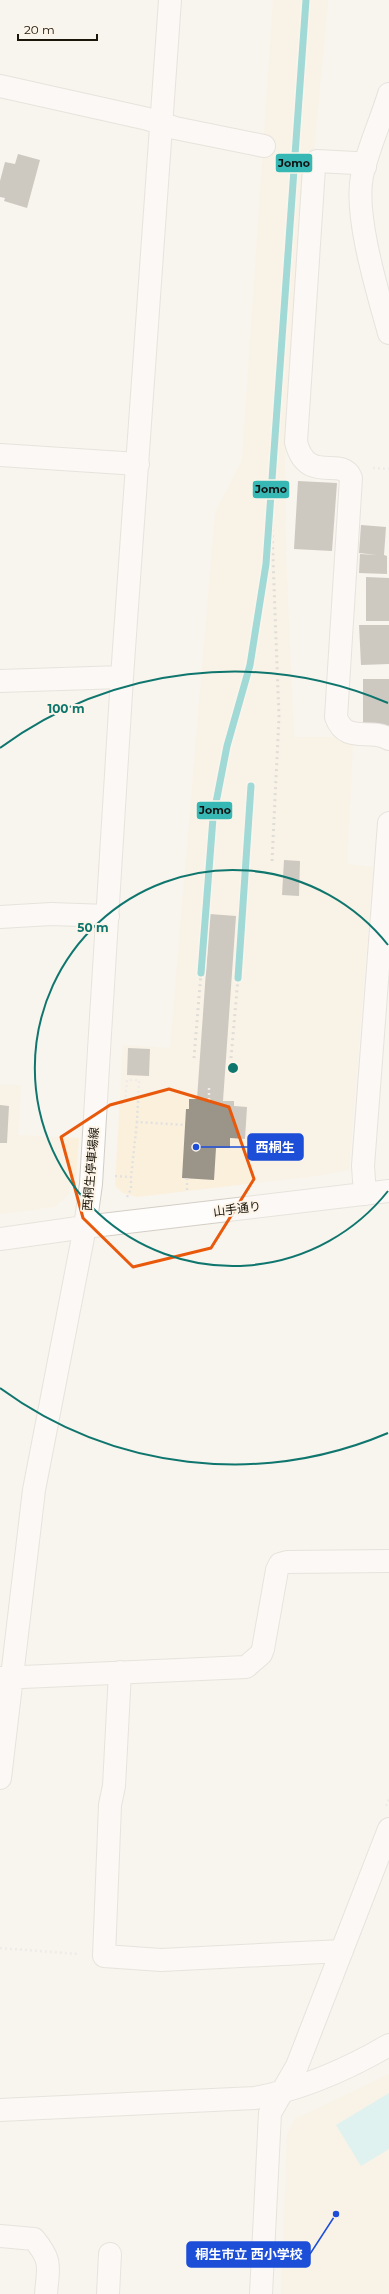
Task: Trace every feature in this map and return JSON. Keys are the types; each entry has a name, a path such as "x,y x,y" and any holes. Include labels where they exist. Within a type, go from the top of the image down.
{"street":[{"name":"西桐生停車場線","path":"0,1239 85,1227 91,1184 122,677 170,0"},
{"path":"0,86 264,146"},
{"path":"389,94 365,167 361,191 364,232 389,332"},
{"path":"365,167 355,163 317,161 314,168 296,442 299,451 307,461 318,468 344,468 349,472 352,478 336,717 339,727 348,732 389,739"},
{"path":"0,455 138,464"},
{"path":"0,681 122,677"},
{"path":"365,1194 363,1166 382,1007 389,823"},
{"path":"0,917 51,914 108,916"},
{"name":"山手通り","path":"85,1227 389,1191"},
{"path":"0,1778 5,1677 34,1490 85,1227"},
{"path":"5,1677 246,1666 261,1654 263,1649 277,1570 280,1564 287,1562 389,1561"},
{"path":"120,1672 114,1786 110,1805 104,1956 161,1960 342,1951"},
{"path":"261,2294 270,2113 279,2094 297,2066 389,1828"},
{"path":"0,2110 240,2100 279,2094 349,2066 389,2045"},
{"path":"0,2236 34,2240 46,2253 49,2261 46,2294"},
{"path":"108,2294 110,2254"}],"path":[{"path":"116,1102 125,1103 127,1080 139,1080 131,1189 128,1195"},
{"path":"209,1087 209,1100"},
{"path":"137,1122 185,1125"},
{"path":"116,1176 131,1176"},
{"path":"186,1195 187,1178"},
{"path":"0,1948 104,1956"}],"highlighted area":[{"path":"169,1089 229,1107 254,1179 211,1248 133,1267 83,1218 61,1137 110,1105"}],"shaded area":[{"path":"273,0 328,0 314,151 307,151 306,158 285,461 286,555 294,737 337,737 353,743 347,864 373,867 349,1170 316,1176 137,1197 123,1193 115,1186 123,1045 170,1048 215,513 242,460"},
{"path":"0,1085 21,1085 18,1135 79,1138 76,1179 70,1180 69,1194 55,1207 0,1214"},
{"path":"389,2074 389,2294 281,2294 287,2134 295,2119"}],"water":[{"path":"389,2093 389,2149 361,2166 336,2125"}],"building":[{"path":"18,154 40,160 27,208 4,201 5,198 0,197 0,181 5,162 15,164"},
{"path":"298,481 337,483 332,551 294,549"},
{"path":"361,525 386,527 384,555 387,556 387,574 359,573 360,554 377,555 359,553"},
{"path":"366,577 389,578 389,621 366,621"},
{"path":"359,625 389,625 389,664 361,665"},
{"path":"363,679 389,679 389,726 363,726"},
{"path":"284,860 300,861 299,896 282,895"},
{"path":"210,914 236,916 223,1101 234,1101 234,1106 247,1107 245,1139 230,1138 230,1148 216,1148 214,1180 182,1178 186,1109 189,1109 189,1099 197,1099"},
{"path":"128,1048 150,1049 149,1076 127,1075"},
{"path":"0,1105 9,1106 7,1143 0,1143"}],"railway":[{"path":"272,861 279,717 272,532 273,485"},
{"path":"194,1058 201,973"},
{"path":"230,1070 238,978"}],"transit line":[{"name":"Jomo","path":"201,973 213,818 227,746 250,665 266,564 306,0"},
{"name":"Jomo","path":"238,978 251,786"}],"place":[{"name":"西桐生","path":"196,1147"},
{"name":"桐生市立 西小学校","path":"336,2214"}]}
